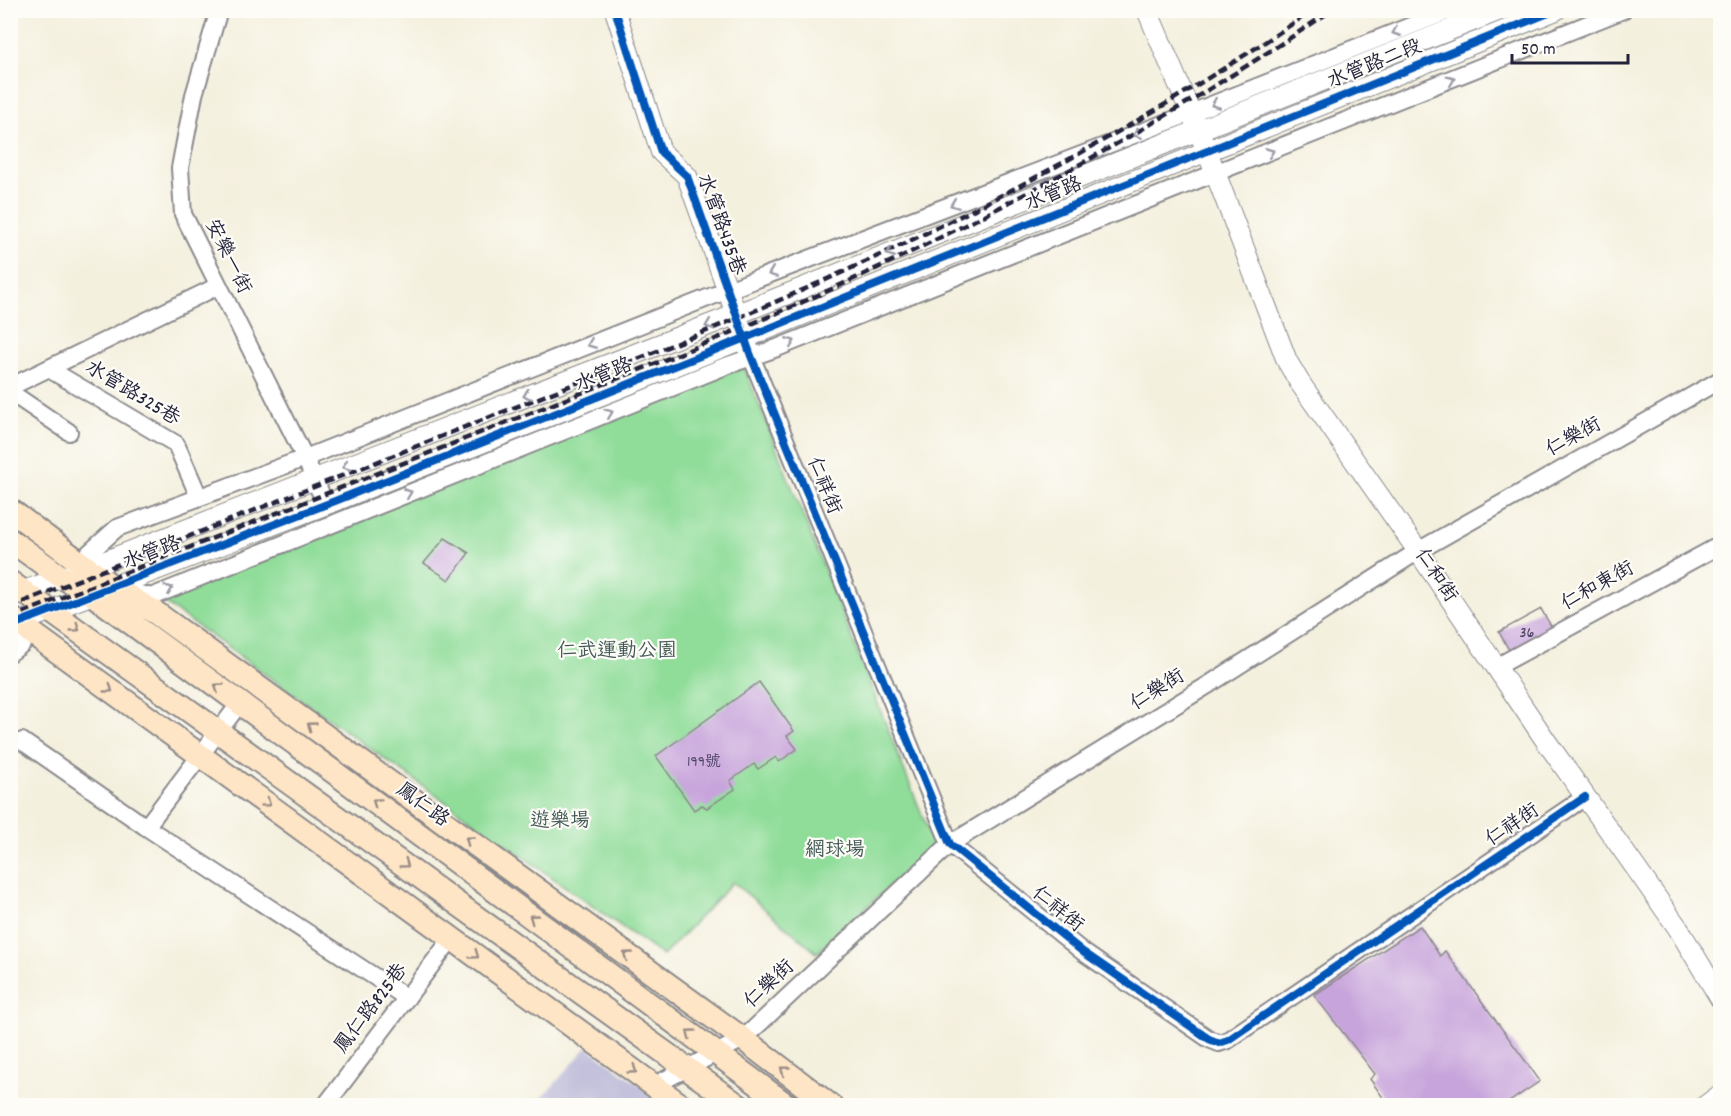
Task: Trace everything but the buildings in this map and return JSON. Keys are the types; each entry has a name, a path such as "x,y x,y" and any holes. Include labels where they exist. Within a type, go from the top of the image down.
{"main road":[{"name":"鳳仁路","path":"10,510 88,568 103,591 240,703 788,1106"},
{"name":"鳳仁路","path":"10,540 60,576 103,591 164,619 743,1039 831,1106"},
{"path":"15,589 52,610 740,1106"},
{"path":"13,622 201,755 682,1106"}],"street":[{"name":"安樂一街","path":"219,10 194,95 180,168 183,214 305,458 326,505"},
{"name":"水管路435巷","path":"615,10 661,152 687,176 748,347"},
{"name":"仁和街","path":"1148,10 1207,151 1287,361 1306,392 1418,550 1585,797 1678,928 1720,998"},
{"name":"水管路二段","path":"1195,121 1450,10"},
{"name":"水管路二段","path":"1195,121 1500,10"},
{"name":"水管路二段","path":"1207,151 1556,10"},
{"path":"1215,174 1623,10"},
{"name":"水管路","path":"88,568 89,553 117,528 305,458 727,290 1195,121"},
{"name":"水管路","path":"15,589 88,568 735,315 1195,121"},
{"name":"水管路","path":"103,591 151,597 748,347 1207,151"},
{"name":"水管路","path":"13,622 103,591 326,505 1215,174"},
{"name":"水管路325巷","path":"10,390 218,286"},
{"name":"仁祥街","path":"748,347 950,844 1083,952 1209,1039 1219,1043 1228,1040 1585,797"},
{"name":"水管路325巷","path":"49,369 176,444 199,497"},
{"name":"仁樂街","path":"655,1085 743,1039 950,844 1208,685 1418,550 1720,380"},
{"path":"10,390 69,432"},
{"name":"仁和東街","path":"1496,667 1720,545"},
{"path":"10,653 22,644 13,622"},
{"path":"146,827 240,703"},
{"path":"22,741 146,827 406,998"},
{"name":"鳳仁路825巷","path":"325,1106 452,938"},
{"path":"1705,1106 1720,1095"}],"shaded area":[{"path":"587,1047 668,1106 535,1106"}],"green space":[{"name":"仁武運動公園","path":"743,364 934,845 817,953 733,882 663,956 152,594"}],"railway":[{"path":"10,607 675,344 867,261 925,234 1095,145 1205,80 1313,10"},
{"path":"10,618 672,357 823,293 1050,181 1165,116 1332,10"}],"cycle path":[{"path":"615,10 661,152 687,176 751,356 950,844 1083,952 1209,1039 1219,1043 1228,1040 1585,797"},
{"path":"10,626 335,501 745,338 1556,10"}],"park label":[{"name":"遊樂場","path":"560,822"},
{"name":"網球場","path":"835,851"}]}
